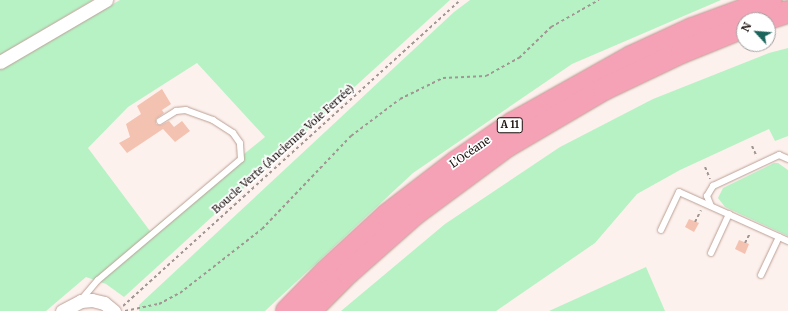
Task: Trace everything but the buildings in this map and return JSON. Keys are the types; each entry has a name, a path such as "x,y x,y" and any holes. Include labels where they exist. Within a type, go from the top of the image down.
{"highway":[{"name":"L’Océane","path":"287,311 325,272 387,215 456,162 513,123 631,57 692,29 771,0"},
{"path":"776,16 788,12"},
{"name":"L’Océane","path":"310,311 365,258 416,213 507,146 610,86 682,52 736,30"}],"street":[{"path":"0,62 106,0"},
{"path":"62,311 81,301 104,303 118,309"}],"lane":[{"path":"81,301 98,280 241,159 240,143 233,133 213,120 186,110 176,111 160,121"},
{"path":"711,206 707,196 714,186 779,155 788,159"},
{"path":"661,230 679,192 788,241"},
{"path":"711,253 729,214"},
{"path":"761,275 779,236"}],"path":[{"name":"Boucle Verte (Ancienne Voie Ferrée)","path":"118,309 460,0"},
{"path":"124,311 159,304 180,293 262,229 351,136 400,99 443,78 486,76 519,58 551,27 599,0"},
{"path":"705,167 714,186"},
{"path":"695,222 704,203"}],"green space":[{"path":"0,0 93,0 0,55"},
{"path":"120,0 450,0 124,297 106,284 86,277 46,311 0,311 0,69","holes":["197,63 265,137 150,231 88,148 128,107"]},
{"path":"470,0 721,0 572,64 413,173 265,311 139,311 139,305 454,12"},
{"path":"788,48 788,136 775,141 769,129 680,170 637,194 595,243 496,311 341,311 445,224 560,147 653,99 776,51"},
{"path":"774,163 778,163 788,170 788,236 725,207 718,198 723,188"},
{"path":"646,267 665,311 549,311"}]}
